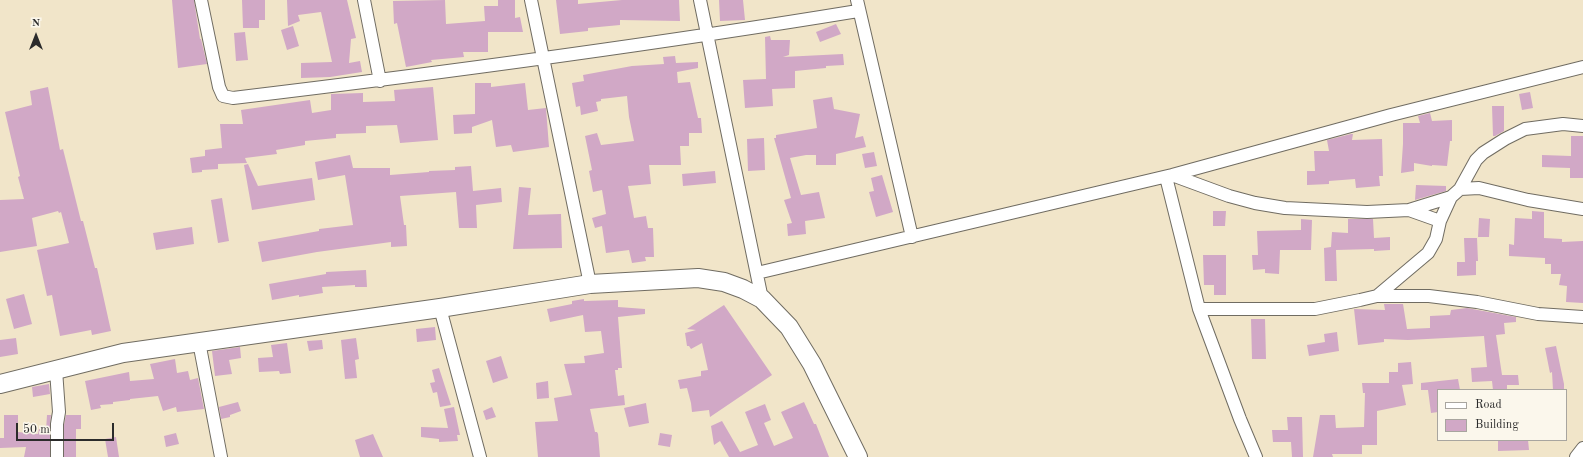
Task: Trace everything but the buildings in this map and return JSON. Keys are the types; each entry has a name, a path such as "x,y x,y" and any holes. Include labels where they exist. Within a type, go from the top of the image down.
{"street":[{"path":"201,0 219,88 223,96 233,98 380,81 709,35 857,6 912,237"},
{"path":"364,0 380,81"},
{"path":"531,0 590,284"},
{"path":"700,0 709,35 762,299"},
{"path":"757,273 1169,176 1391,115 1583,67"},
{"path":"1377,296 1428,252 1436,239 1440,221 1476,160 1483,153 1525,128 1563,124 1583,126"},
{"path":"1169,176 1254,203 1285,208 1366,212 1409,210 1456,193 1479,188 1528,200 1583,209"},
{"path":"1169,176 1199,309 1240,419 1256,457"},
{"path":"1409,210 1440,221"},
{"path":"0,384 123,352 440,308 590,284 698,278 724,282 743,289 762,299 789,327 812,364 858,457"},
{"path":"1199,309 1315,309 1377,296 1429,296 1478,302 1538,314 1583,317"},
{"path":"440,308 480,457"},
{"path":"199,342 222,457"},
{"path":"56,370 59,412 57,457"},
{"path":"1576,457 1583,448"}]}
